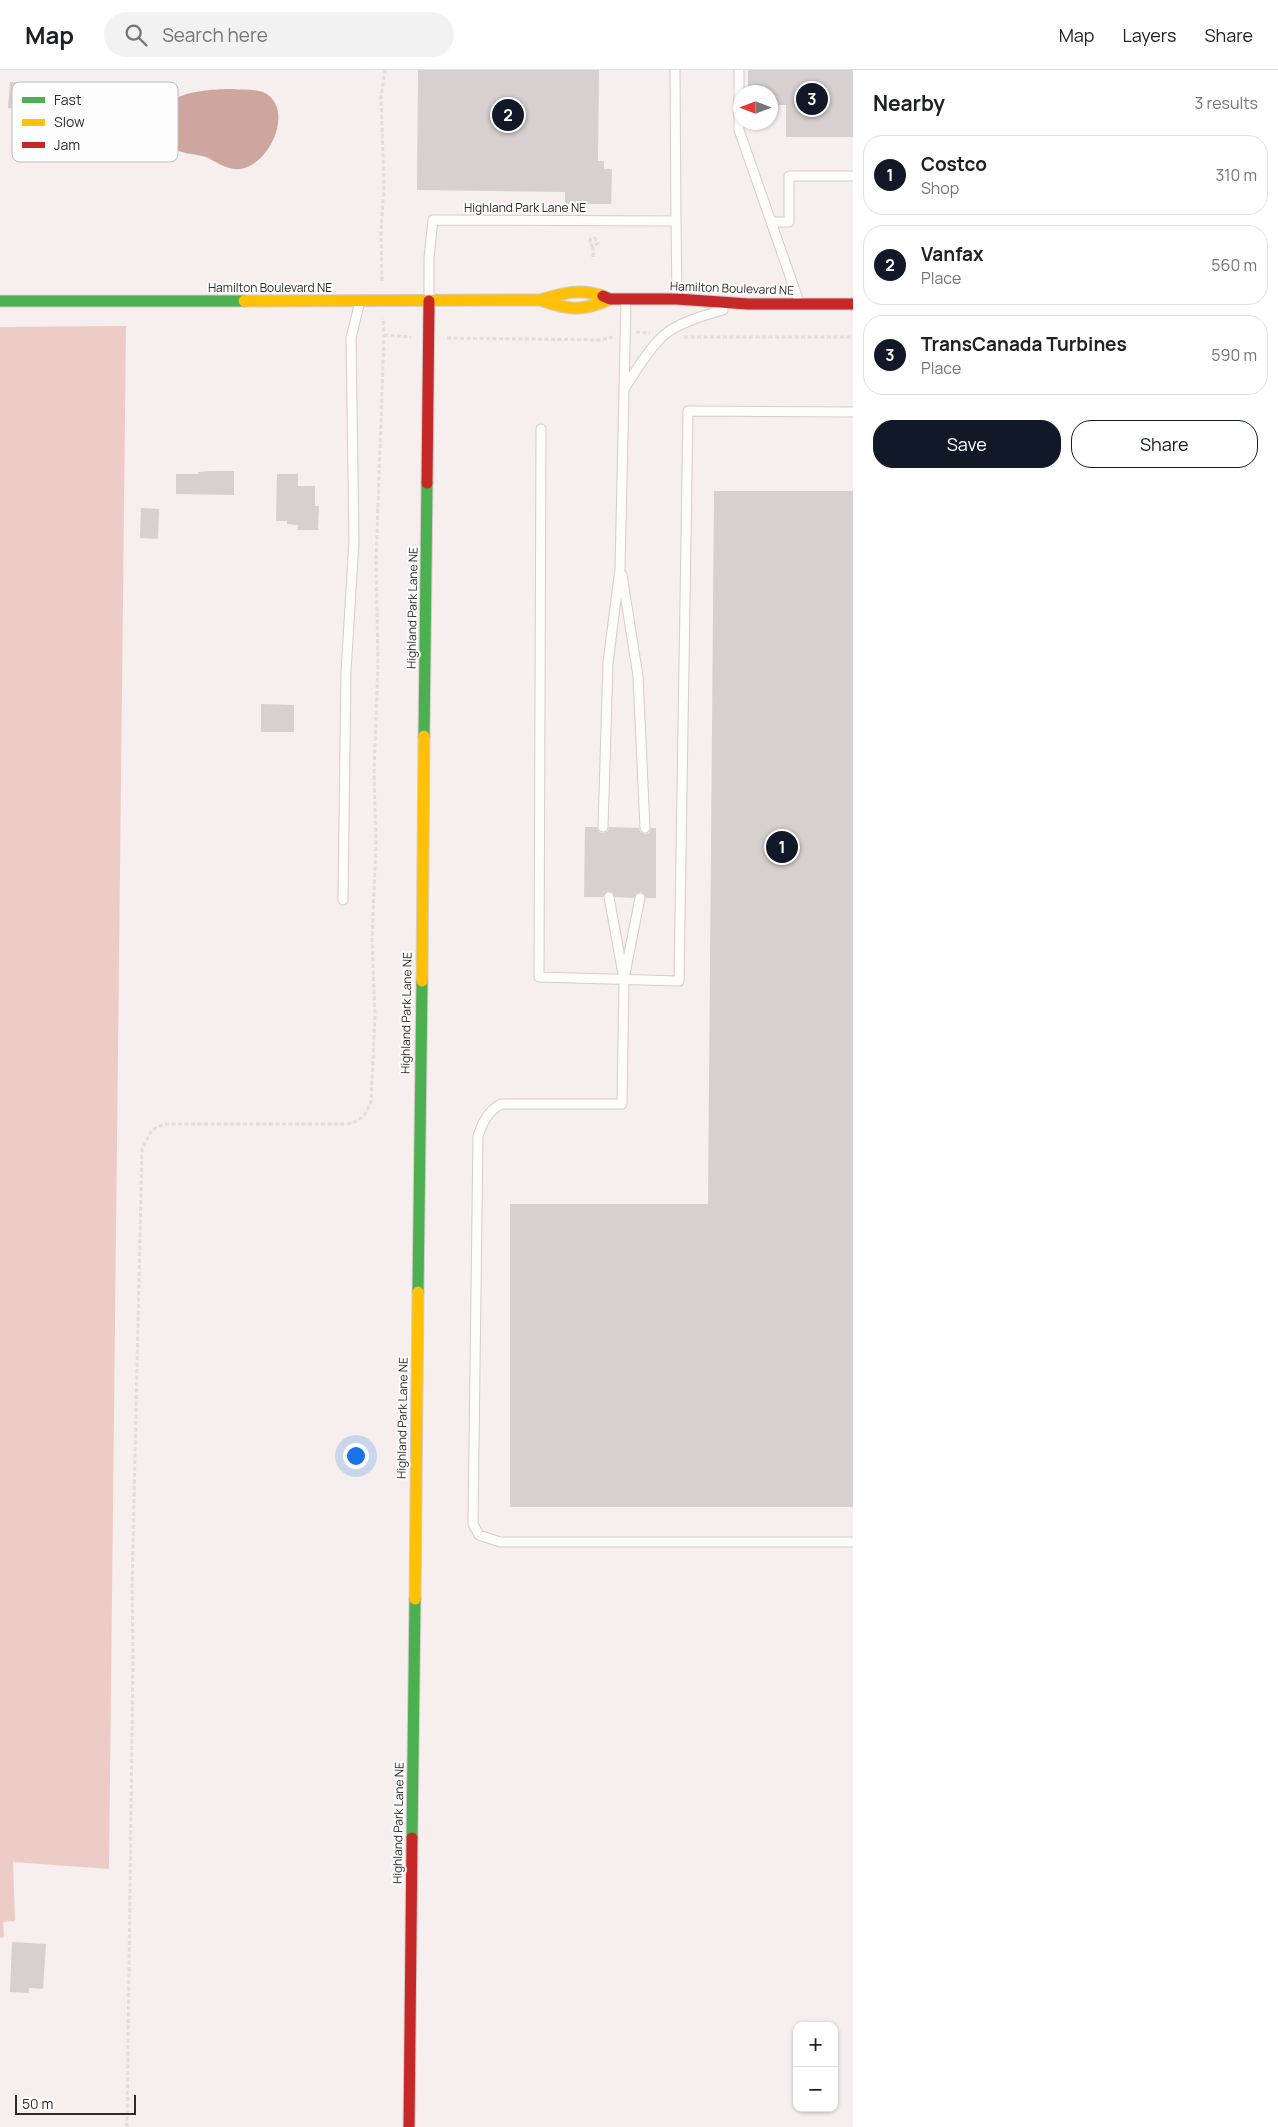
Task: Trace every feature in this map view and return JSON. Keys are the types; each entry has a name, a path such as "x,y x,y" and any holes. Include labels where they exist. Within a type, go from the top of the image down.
{"street":[{"name":"Hamilton Boulevard NE","path":"0,301 540,300 565,292 590,292 610,299 676,299 748,304 853,304"},
{"name":"Hamilton Boulevard NE","path":"540,300 565,309 591,309 610,299"},
{"name":"Highland Park Lane NE","path":"409,2127 429,301"}],"lane":[{"path":"675,70 676,299"},
{"path":"739,70 739,130 773,222 800,304"},
{"path":"773,222 789,222 789,176 853,176"},
{"name":"Highland Park Lane NE","path":"429,301 429,258 433,220 676,221"},
{"path":"603,827 608,663 620,568 626,299"},
{"path":"343,900 346,670 354,542 352,338 360,301"},
{"path":"624,390 642,359 664,335 698,317 748,304"},
{"path":"542,429 539,977 679,981 688,411 853,412"},
{"path":"620,568 638,676 645,828"},
{"path":"609,897 624,979"},
{"path":"640,898 624,979 622,1104 501,1104 491,1109 483,1120 478,1136 473,1524 479,1535 500,1542 853,1542"}],"path":[{"path":"382,289 381,233 384,184 381,97 385,70"},
{"path":"594,247 594,260"},
{"path":"127,2127 134,1655 132,1588 142,1149 152,1130 164,1124 348,1124 364,1116 371,1102 375,1014 372,940 376,844 374,773 378,665 376,562 384,335 383,313"},
{"path":"384,335 414,337"},
{"path":"686,337 853,337"},
{"path":"444,338 605,339"}],"shaded area":[{"path":"209,90 252,90 263,92 273,100 278,111 278,124 274,138 267,151 257,161 246,167 234,169 223,166 206,157 178,151 178,98"},
{"path":"126,326 109,1869 13,1862 15,1921 3,1922 4,1937 0,1938 0,327"}],"building":[{"path":"418,70 599,70 598,161 604,161 604,169 612,169 611,204 565,204 565,192 417,190"},
{"path":"748,70 853,70 853,137 786,137 786,105 778,105 778,85 748,85"},
{"path":"10,82 12,82 12,108 8,108"},
{"path":"234,471 234,495 176,494 176,474 198,474 198,472"},
{"path":"277,474 298,474 298,486 315,486 315,506 319,506 318,530 298,530 298,525 287,524 287,521 276,521"},
{"path":"714,491 853,491 853,1507 510,1507 510,1204 708,1204"},
{"path":"141,508 159,509 158,539 140,538"},
{"path":"261,704 294,705 294,732 261,732"},
{"path":"585,827 597,827 599,832 603,833 608,831 609,827 639,828 640,832 645,834 649,833 651,828 656,828 656,898 646,898 641,892 636,894 634,898 615,897 613,893 608,891 603,897 584,897"},
{"path":"12,1942 46,1944 43,1989 29,1988 29,1993 10,1992"}],"traffic: fast":[{"path":"0,301 244,301"},
{"path":"424,736 427,483"},
{"path":"418,1292 422,981"},
{"path":"412,1838 415,1599"}],"traffic: slow":[{"path":"244,301 540,300 579,292 603,296"},
{"path":"540,300 568,308 583,308 610,299"},
{"path":"422,981 424,736"},
{"path":"415,1599 418,1292"}],"traffic: jam":[{"path":"603,296 610,299 677,299 748,304 853,304"},
{"path":"427,483 429,301"},
{"path":"409,2127 412,1838"}],"place":[{"name":"TransCanada Turbines","path":"812,99"},
{"name":"Vanfax","path":"508,115"},
{"name":"Costco","path":"782,847"}]}
